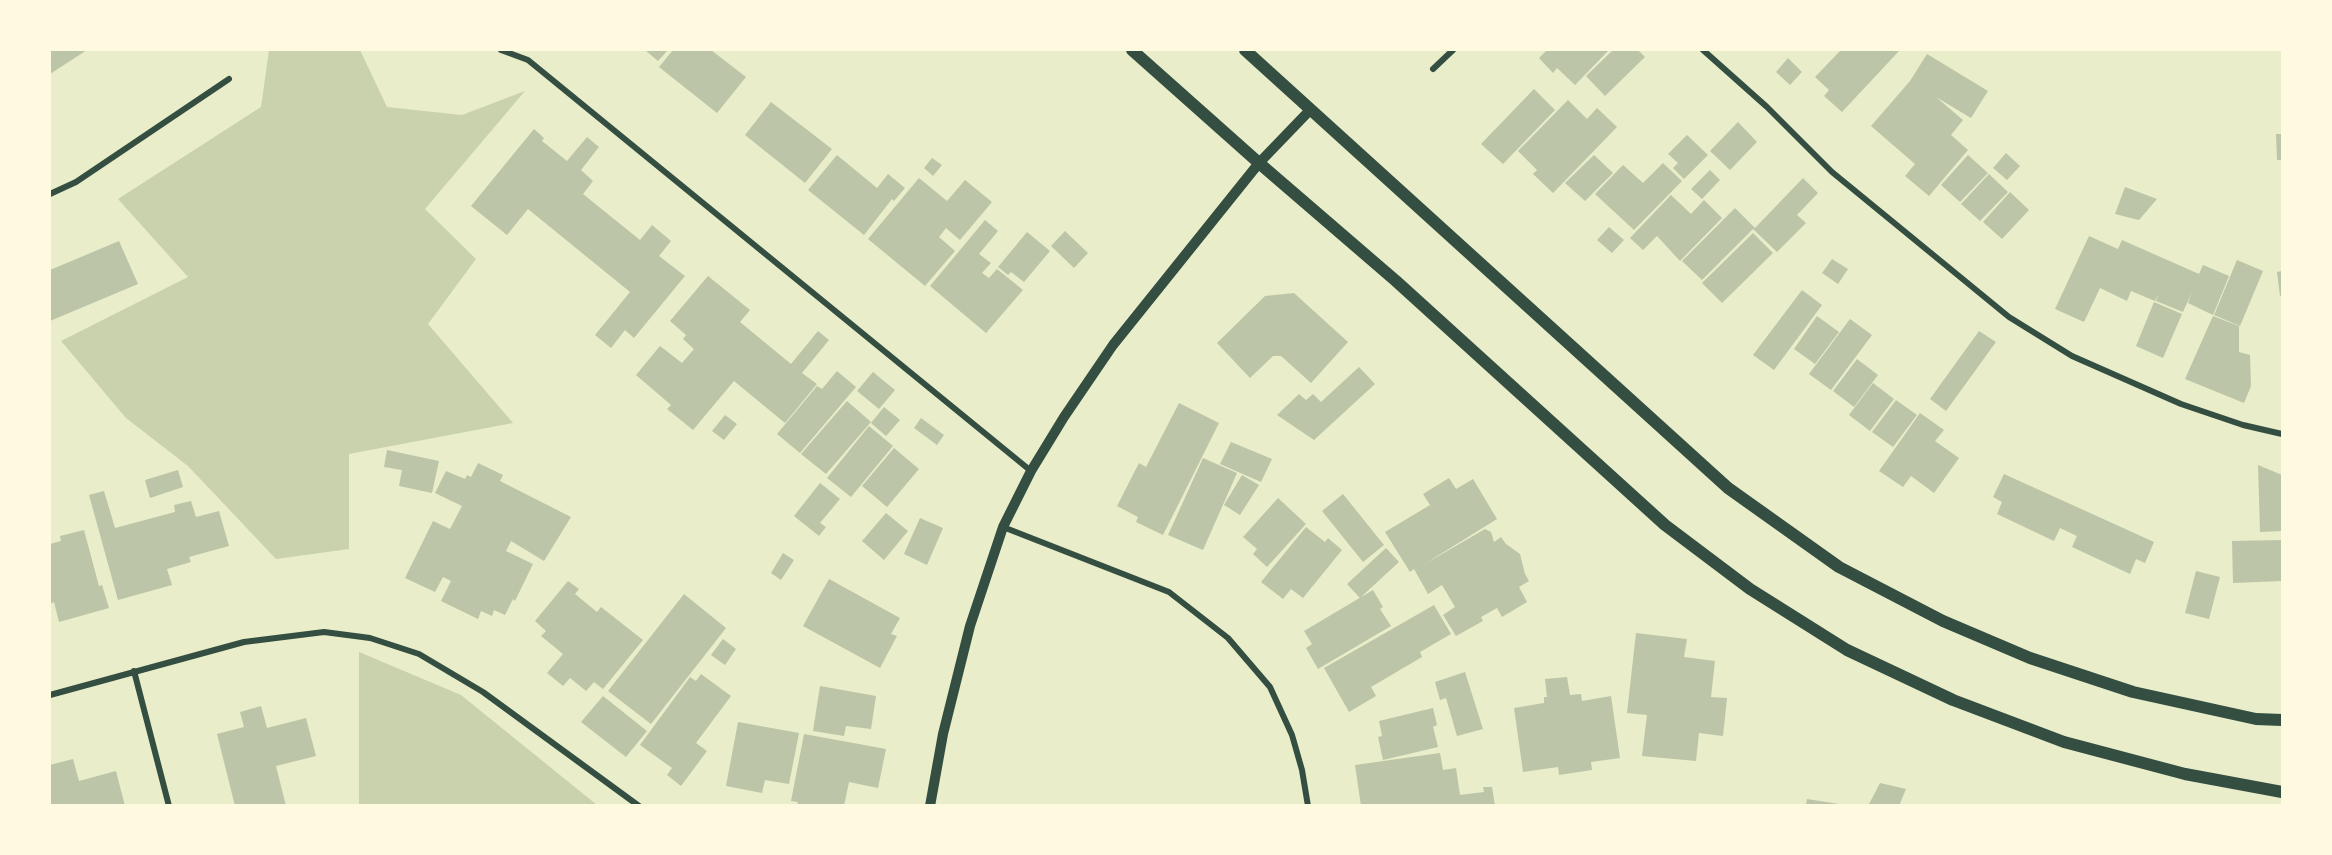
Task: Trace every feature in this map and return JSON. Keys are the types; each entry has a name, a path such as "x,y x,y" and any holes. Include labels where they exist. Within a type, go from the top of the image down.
{"main road":[{"path":"1132,50 1396,281 1665,525 1750,589 1847,650 1953,699 2064,742 2185,774 2283,792"},
{"path":"1245,50 1728,488 1839,567 1943,621 2030,658 2133,692 2256,719 2283,720"}],"street":[{"path":"501,50 528,60 1031,471"},
{"path":"1434,69 1453,50"},
{"path":"1703,50 1767,107 1832,172 2009,317 2073,356 2181,404 2243,425 2283,434"},
{"path":"50,194 76,182 229,79"},
{"path":"930,806 943,734 970,627 1003,527 1031,471 1113,345 1259,163 1311,109"},
{"path":"1003,527 1169,592 1228,638 1270,687 1292,735 1302,770 1308,806"},
{"path":"50,695 243,642 283,635 324,632 370,638 419,654 483,692 639,806"},
{"path":"134,671 169,806"}],"green space":[{"path":"269,50 360,50 387,107 462,115 525,91 425,209 476,259 428,324 513,423 349,454 349,549 276,559 188,466 126,418 61,341 188,277 118,199 261,107"},
{"path":"359,652 461,695 597,805 359,805"}],"building":[{"path":"50,50 87,50 50,74"},
{"path":"645,50 668,50 658,61"},
{"path":"673,50 711,50 746,77 717,113 659,67"},
{"path":"1547,50 1609,50 1575,85 1557,68 1553,73 1539,58"},
{"path":"1613,50 1638,50 1645,57 1605,96 1586,76"},
{"path":"1841,50 1900,50 1842,112 1824,96 1829,90 1815,77"},
{"path":"1927,54 1988,91 1971,118 1936,97 1963,120 1951,135 1968,150 1929,196 1905,176 1915,164 1871,126 1910,81"},
{"path":"1788,58 1802,72 1790,85 1776,72"},
{"path":"1534,89 1555,110 1503,164 1481,144"},
{"path":"1568,100 1587,119 1597,108 1617,127 1553,193 1533,174 1537,170 1518,151"},
{"path":"771,102 832,149 805,183 745,135"},
{"path":"1738,122 1757,142 1730,170 1710,151"},
{"path":"534,129 544,138 542,141 567,161 587,137 599,147 581,170 593,181 583,194 640,240 652,225 671,241 659,256 685,276 634,338 625,330 611,348 595,335 630,292 528,209 507,235 471,206"},
{"path":"2276,134 2282,134 2282,160 2277,160"},
{"path":"1687,135 1708,155 1684,179 1673,168 1678,163 1668,154"},
{"path":"2006,153 2020,166 2007,180 1993,168"},
{"path":"837,155 877,188 888,174 905,188 894,201 892,199 864,235 808,190"},
{"path":"1594,155 1613,173 1585,201 1565,183"},
{"path":"1968,155 1988,173 1960,202 1941,185"},
{"path":"932,158 942,165 933,176 924,168"},
{"path":"1663,163 1682,181 1634,230 1595,194 1623,165 1643,183"},
{"path":"1710,170 1720,180 1702,199 1691,189"},
{"path":"1989,174 2008,192 1980,221 1961,204"},
{"path":"919,178 947,201 965,180 992,202 960,240 946,228 939,237 955,251 925,286 868,239"},
{"path":"1803,178 1818,193 1797,215 1806,223 1777,252 1753,229 1702,280 1682,261 1735,208 1755,228"},
{"path":"2125,187 2157,199 2139,220 2115,214"},
{"path":"2010,192 2029,210 2002,239 1983,222"},
{"path":"1671,195 1691,214 1704,200 1722,218 1680,261 1657,236 1643,250 1630,238"},
{"path":"985,220 998,231 979,254 991,263 982,273 989,278 997,269 1023,290 986,333 930,286"},
{"path":"1609,227 1624,240 1612,253 1597,240"},
{"path":"1065,231 1088,253 1074,268 1051,246"},
{"path":"1027,232 1050,251 1024,282 1011,272 1008,275 998,267"},
{"path":"1753,233 1773,253 1722,303 1702,283"},
{"path":"2089,236 2118,249 2122,240 2199,274 2203,265 2229,276 2213,315 2188,303 2192,292 2183,312 2156,301 2159,294 2155,301 2131,291 2127,301 2100,288 2084,322 2055,309"},
{"path":"119,241 138,284 50,321 50,270"},
{"path":"1832,259 1848,269 1838,284 1822,273"},
{"path":"2237,260 2263,271 2240,326 2214,315"},
{"path":"2282,271 2282,295 2280,296 2277,272"},
{"path":"708,276 750,310 740,322 791,364 818,331 829,340 802,373 817,384 785,423 734,381 693,430 667,409 671,405 636,375 660,346 682,363 694,349 683,339 686,335 670,321"},
{"path":"1802,290 1822,305 1774,370 1753,355"},
{"path":"1294,293 1348,342 1311,383 1281,356 1273,356 1250,378 1217,343 1265,296"},
{"path":"2154,302 2182,314 2163,358 2136,346"},
{"path":"1817,316 1839,332 1815,364 1794,349"},
{"path":"2213,316 2239,326 2239,352 2250,355 2251,386 2244,403 2185,379"},
{"path":"1850,319 1872,335 1831,390 1809,374"},
{"path":"1979,331 1996,342 1946,411 1930,399"},
{"path":"1857,359 1878,375 1854,407 1833,391"},
{"path":"1359,367 1375,384 1314,440 1277,415 1299,394 1306,400 1313,394 1321,402"},
{"path":"837,371 856,387 800,453 777,434 817,386 822,389"},
{"path":"873,372 895,390 879,409 857,391"},
{"path":"1873,383 1894,399 1870,431 1849,415"},
{"path":"1896,400 1917,415 1893,447 1872,432"},
{"path":"847,401 871,422 826,474 801,454"},
{"path":"1179,403 1219,423 1163,535 1136,522 1138,517 1117,506 1139,463 1146,467"},
{"path":"884,407 900,420 886,436 871,423"},
{"path":"1920,413 1944,430 1935,441 1959,458 1934,493 1911,476 1903,487 1879,471"},
{"path":"725,415 737,424 724,440 712,431"},
{"path":"921,418 944,435 937,445 914,428"},
{"path":"869,426 893,446 851,497 827,478"},
{"path":"1231,442 1272,459 1261,482 1220,464"},
{"path":"894,448 919,469 887,507 862,486"},
{"path":"387,450 439,461 432,493 399,486 402,470 384,467"},
{"path":"1203,458 1237,473 1203,550 1168,535"},
{"path":"478,463 503,475 500,481 571,517 544,561 511,541 506,551 533,564 515,601 513,599 505,615 494,610 492,616 481,611 478,619 441,601 451,581 443,577 435,592 405,578 433,521 450,529 462,506 435,493 446,471 465,479 467,475 471,477"},
{"path":"2258,465 2282,475 2282,531 2260,532"},
{"path":"178,470 183,487 150,498 145,480"},
{"path":"2004,474 2154,542 2145,563 2136,559 2130,574 2072,547 2077,536 2060,528 2054,541 1997,514 2002,502 1993,497"},
{"path":"1242,475 1259,485 1240,515 1224,505"},
{"path":"1449,478 1456,489 1473,479 1497,519 1423,565 1485,529 1491,532 1494,542 1501,537 1506,544 1520,554 1529,581 1519,587 1527,602 1502,617 1497,608 1481,617 1483,621 1456,636 1443,615 1455,607 1442,585 1428,594 1414,569 1410,572 1385,532 1430,505 1423,494"},
{"path":"820,483 840,499 820,523 826,527 819,536 794,516"},
{"path":"104,491 115,528 175,512 174,505 191,501 196,517 219,511 229,546 189,557 191,562 167,569 172,585 118,600 89,495"},
{"path":"1343,494 1384,545 1363,562 1322,511"},
{"path":"1278,498 1306,524 1267,567 1253,554 1257,549 1243,537"},
{"path":"886,513 908,531 884,560 862,541"},
{"path":"920,518 943,528 927,565 904,554"},
{"path":"1306,527 1325,542 1328,538 1342,550 1303,598 1291,589 1283,599 1261,582"},
{"path":"84,530 99,586 102,585 109,608 59,622 54,602 50,604 50,544 61,541 60,536"},
{"path":"2282,540 2282,581 2233,583 2232,541"},
{"path":"1386,548 1399,562 1360,598 1347,584"},
{"path":"783,553 794,560 781,580 771,573"},
{"path":"2196,571 2220,577 2209,619 2185,613"},
{"path":"829,579 900,618 891,634 897,636 880,668 803,626"},
{"path":"568,581 579,589 575,594 597,612 601,607 643,640 603,689 594,682 586,691 570,678 563,686 547,673 563,654 541,636 546,631 535,621"},
{"path":"1373,590 1383,607 1380,609 1391,626 1318,669 1306,648 1312,644 1304,631"},
{"path":"684,594 726,628 651,724 608,691"},
{"path":"1434,605 1451,634 1420,652 1422,657 1371,687 1376,696 1349,712 1324,668"},
{"path":"1636,633 1687,639 1684,657 1715,661 1711,697 1727,698 1723,736 1699,733 1696,761 1642,756 1647,715 1627,713"},
{"path":"723,639 736,649 725,665 711,655"},
{"path":"1465,672 1483,729 1457,736 1446,698 1440,700 1435,682"},
{"path":"701,674 731,696 696,743 707,751 681,786 667,775 672,768 640,745 690,677 696,681"},
{"path":"1567,677 1570,695 1581,694 1582,701 1611,696 1620,758 1591,762 1592,770 1559,775 1558,767 1523,772 1514,708 1544,703 1544,697 1547,697 1545,679"},
{"path":"820,686 876,696 871,729 846,726 844,736 813,731"},
{"path":"603,696 647,731 626,757 581,722"},
{"path":"261,706 267,728 306,718 316,756 276,766 286,806 235,806 217,734 244,727 240,712"},
{"path":"1433,708 1437,725 1433,727 1438,747 1383,760 1378,737 1382,736 1379,721"},
{"path":"738,722 799,733 789,784 765,780 762,793 726,786"},
{"path":"804,734 886,749 878,788 849,782 844,806 797,806 798,802 791,801"},
{"path":"1440,753 1443,770 1456,768 1460,795 1484,792 1483,787 1492,787 1495,806 1361,806 1355,765"},
{"path":"73,759 79,781 116,771 125,806 50,806 50,765"},
{"path":"1880,783 1906,789 1899,806 1868,806"},
{"path":"1807,799 1839,804 1839,806 1806,806"}]}
